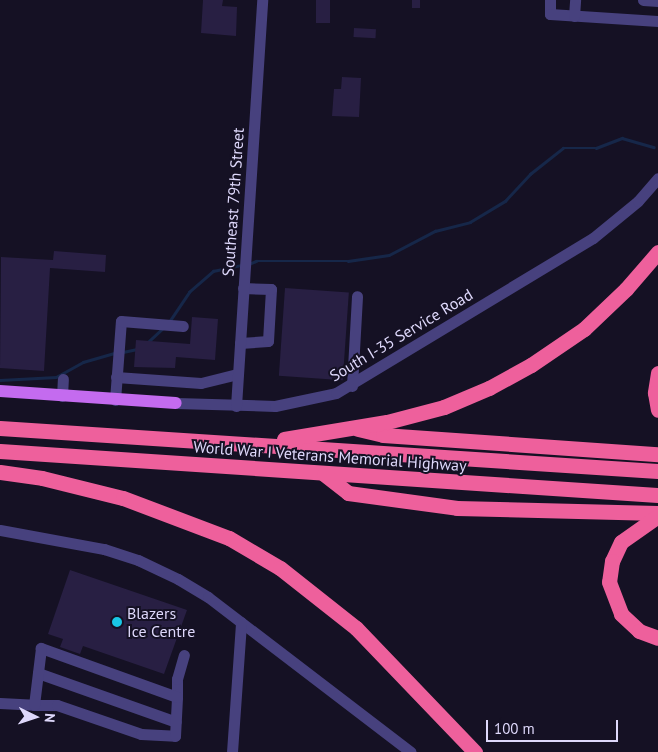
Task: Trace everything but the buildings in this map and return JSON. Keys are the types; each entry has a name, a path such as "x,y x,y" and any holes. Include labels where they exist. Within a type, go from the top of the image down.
{"highway":[{"path":"257,443 354,428 444,407 531,365 584,329 626,289 658,252"},
{"path":"658,373 655,393 658,410"},
{"path":"354,428 383,435 658,454"},
{"name":"World War I Veterans Memorial Highway","path":"6,429 257,443 658,471"},
{"name":"World War I Veterans Memorial Highway","path":"0,451 658,495"},
{"path":"0,472 42,478 123,498 229,538 280,568 356,628 475,752"},
{"path":"324,474 348,493 457,508 658,515"},
{"path":"658,515 621,542 612,561 609,582 621,614 639,630 658,638"}],"main road":[{"name":"South I-35 Service Road","path":"0,391 176,404"}],"street":[{"name":"Southeast 79th Street","path":"236,406 262,0"},
{"path":"550,0 550,14 658,21"},
{"path":"574,16 576,0"},
{"path":"643,0 658,1"},
{"name":"South I-35 Service Road","path":"176,404 236,406 295,404 352,386 592,238 638,201 658,178"},
{"path":"240,343 268,341 271,290 243,288"},
{"path":"352,386 357,296"},
{"path":"115,400 120,322 183,326"},
{"path":"116,377 201,383 238,374"},
{"path":"62,396 63,379"},
{"path":"0,530 57,538 138,560 178,578 241,622 411,752"},
{"path":"232,752 241,622"},
{"path":"34,705 41,648 177,697"},
{"path":"0,703 57,705 141,734 175,736 177,679 184,655"},
{"path":"38,673 176,722"}],"waterway":[{"path":"249,264 256,261 348,261 389,255 435,231 470,222 505,201 530,174 563,148 596,148 622,138 654,147"},
{"path":"169,322 189,292 213,271 241,265"},
{"path":"148,342 162,329"},
{"path":"123,352 137,349"},
{"path":"0,380 56,377 83,362 115,353"}],"place":[{"name":"Blazers Ice Centre","path":"117,622"}]}
